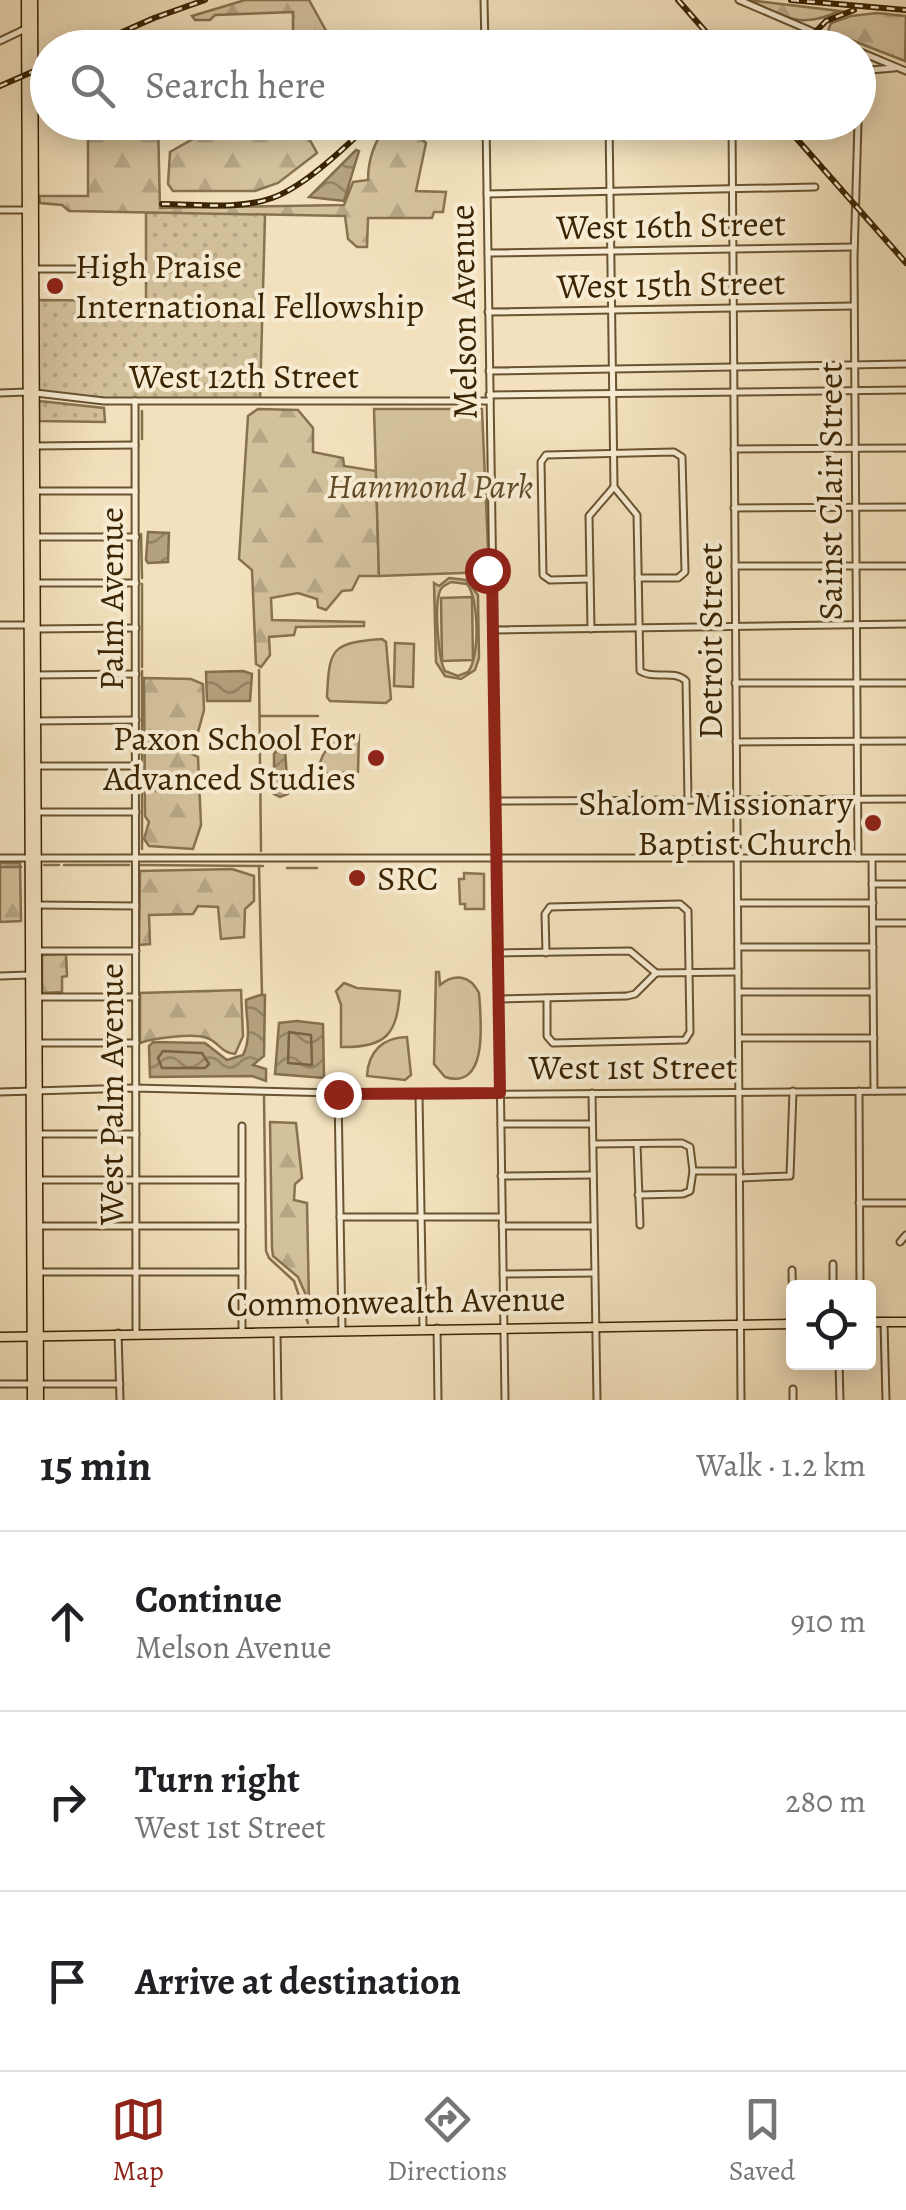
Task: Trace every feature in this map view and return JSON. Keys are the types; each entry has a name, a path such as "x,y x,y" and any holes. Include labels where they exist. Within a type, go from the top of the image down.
{"main road":[{"path":"29,0 36,1400"},
{"path":"30,210 34,269 30,302"},
{"path":"876,1322 906,1322"},
{"name":"Commonwealth Avenue","path":"0,1338 277,1330 786,1324"}],"street":[{"path":"484,0 485,30"},
{"path":"739,0 809,30"},
{"path":"0,41 30,29"},
{"path":"876,58 906,71"},
{"path":"876,69 897,67"},
{"name":"Melson Avenue","path":"486,140 505,1400"},
{"path":"609,140 614,487 637,515 639,668 642,673 679,676 686,681 688,800"},
{"name":"Detroit Street","path":"732,140 741,1400"},
{"name":"Sainst Clair Street","path":"857,140 854,364 858,858"},
{"path":"487,194 815,187"},
{"path":"0,210 30,210"},
{"name":"West 16th Street","path":"488,253 854,247"},
{"path":"34,269 142,269"},
{"name":"West 15th Street","path":"488,312 854,306"},
{"path":"489,371 906,364"},
{"name":"West 12th Street","path":"0,393 135,401 906,390"},
{"name":"Palm Avenue","path":"135,401 136,856"},
{"path":"31,446 135,445"},
{"path":"734,449 906,448"},
{"path":"590,580 545,577 543,456 680,454 684,460 683,575 638,578"},
{"path":"591,629 590,512 614,487"},
{"path":"31,491 135,491"},
{"path":"734,508 906,507"},
{"path":"31,537 136,537"},
{"path":"735,566 906,566"},
{"path":"482,570 492,570"},
{"path":"31,583 136,582"},
{"path":"493,630 906,624"},
{"path":"0,625 136,628"},
{"path":"32,675 136,674"},
{"path":"735,683 906,683"},
{"path":"32,721 136,720"},
{"path":"736,742 906,741"},
{"path":"32,766 136,766"},
{"path":"496,801 906,799"},
{"path":"32,812 136,812"},
{"name":"West Palm Avenue","path":"136,856 136,1333"},
{"path":"0,858 906,858"},
{"path":"872,858 874,1091"},
{"path":"872,884 906,884"},
{"path":"738,902 872,903"},
{"path":"33,905 136,906"},
{"path":"546,952 545,914 550,907 685,906 688,1038 681,1042 554,1043 547,1036 546,998"},
{"path":"873,923 906,923"},
{"path":"738,947 873,947"},
{"path":"33,951 136,951"},
{"path":"498,953 630,951 656,973 738,972"},
{"path":"499,999 627,996 635,994 656,973"},
{"path":"0,976 33,975"},
{"path":"738,992 874,992"},
{"path":"33,997 136,997"},
{"path":"739,1038 874,1038"},
{"path":"33,1043 136,1043"},
{"name":"West 1st Street","path":"0,1092 136,1088 244,1088 338,1094 906,1091"},
{"path":"693,1172 790,1176 794,1091"},
{"path":"859,1091 860,1280"},
{"path":"592,1092 597,1400"},
{"path":"338,1094 342,1330"},
{"path":"420,1094 423,1328"},
{"path":"501,1124 592,1124"},
{"path":"242,1126 242,1331"},
{"path":"34,1134 136,1134"},
{"path":"592,1144 688,1145 693,1172 690,1191 638,1195"},
{"path":"637,1144 640,1225"},
{"path":"501,1176 593,1174"},
{"path":"34,1180 242,1180"},
{"path":"860,1204 906,1203"},
{"path":"340,1217 502,1217"},
{"path":"34,1226 242,1226"},
{"path":"502,1226 594,1226"},
{"path":"900,1242 906,1235"},
{"path":"832,1280 833,1264"},
{"path":"792,1270 792,1280"},
{"path":"34,1272 242,1272"},
{"path":"503,1274 594,1273"},
{"path":"884,1322 886,1400"},
{"path":"437,1328 438,1400"},
{"path":"277,1330 278,1400"},
{"path":"118,1333 120,1400"},
{"path":"839,1370 840,1400"},
{"path":"0,1384 120,1384"},
{"path":"793,1389 793,1400"}],"green space":[{"path":"245,0 309,0 326,30 293,30 293,12 215,15 210,20 195,20 192,16"},
{"path":"748,0 840,11 813,20 793,19"},
{"path":"851,16 906,16 905,61 876,50 876,30 828,30 831,23"},
{"path":"88,140 158,140 160,208 344,205 353,182 368,180 377,140 423,140 426,143 416,191 446,192 443,212 434,212 432,218 368,218 367,247 357,247 348,239 345,216 69,211 62,205 40,203 39,196 88,196"},
{"path":"191,140 310,140 317,153 278,183 255,191 173,191 168,184 170,152"},
{"path":"146,212 265,216 260,399 103,399 37,390 37,300 146,301"},
{"path":"39,401 104,408 105,422 39,421"},
{"path":"258,409 298,410 313,428 313,452 343,458 344,466 376,471 379,576 359,576 352,590 342,591 326,610 318,607 317,599 298,593 271,598 272,620 364,622 364,626 296,627 294,635 269,637 270,655 261,667 256,664 252,570 239,559 248,416"},
{"name":"Hammond Park","path":"374,409 482,409 489,572 379,576"},
{"path":"449,578 466,580 478,595 479,658 475,670 461,679 445,676 436,662 434,583 439,586","holes":["467,584 476,614 475,654 468,672 458,676 445,671 443,665 438,601 445,585"]},
{"path":"472,597 473,660 442,661 441,598"},
{"path":"382,639 386,642 391,699 386,703 330,701 329,667 336,651 353,643"},
{"path":"395,643 414,644 413,687 394,686"},
{"path":"144,678 191,679 203,684 204,710 192,754 198,757 201,825 193,849 149,846 144,839 149,822 145,816"},
{"path":"359,735 358,772 318,774 330,746 342,738"},
{"path":"0,863 20,863 21,921 0,922"},
{"path":"232,869 254,876 254,901 245,909 244,937 221,939 218,907 198,906 193,914 149,915 150,944 139,945 140,871"},
{"path":"464,873 484,874 484,909 465,909 465,904 460,904 459,879 464,879"},
{"path":"66,954 67,976 62,977 62,992 42,993 42,955"},
{"path":"436,972 440,985 461,978 471,982 479,993 481,1019 476,1064 459,1079 445,1077 434,1064"},
{"path":"344,983 357,988 400,991 396,1018 387,1036 369,1045 341,1047 341,1005 336,991"},
{"path":"241,990 243,1036 235,1054 201,1037 140,1043 140,993"},
{"path":"407,1037 411,1075 405,1080 367,1076 370,1060 378,1048"},
{"path":"270,1122 296,1123 302,1178 295,1184 294,1200 307,1203 309,1302 298,1277 273,1256"}],"water":[{"path":"359,151 344,201 309,197"},
{"path":"148,532 169,533 168,562 146,560"},
{"path":"206,672 252,674 250,701 207,701"},
{"path":"285,749 288,794 280,797 274,794 274,754"},
{"path":"265,995 264,1056 253,1065 266,1069 266,1081 252,1076 150,1077 149,1046 153,1042 205,1043 227,1060 243,1055 248,1035 246,1000"},
{"path":"279,1023 323,1024 324,1078 275,1074"}],"waterway":[{"path":"142,411 142,439"},
{"path":"141,534 142,578"},
{"path":"142,584 142,667"},
{"path":"259,670 261,851"},
{"path":"142,671 142,849"},
{"path":"260,716 318,716"},
{"path":"44,865 59,865"},
{"path":"64,865 129,865"},
{"path":"140,865 263,866"},
{"path":"259,866 262,995"},
{"path":"0,867 21,867"},
{"path":"287,868 317,868"},
{"path":"264,1096 266,1251 294,1281 308,1323"}],"railway":[{"path":"127,30 205,0"},
{"path":"678,0 704,30"},
{"path":"791,0 906,10"},
{"path":"817,30 826,21 854,10"},
{"path":"0,86 30,73"},
{"path":"162,204 232,205 272,198 311,176 352,140"},
{"path":"798,140 906,263"}],"place":[{"name":"High Praise International Fellowship","path":"55,286"},
{"name":"Paxon School For Advanced Studies","path":"376,758"},
{"name":"Shalom Missionary Baptist Church","path":"873,823"},
{"name":"SRC","path":"357,878"}],"route":[{"path":"338,1094 500,1093 492,570 487,570"}]}
